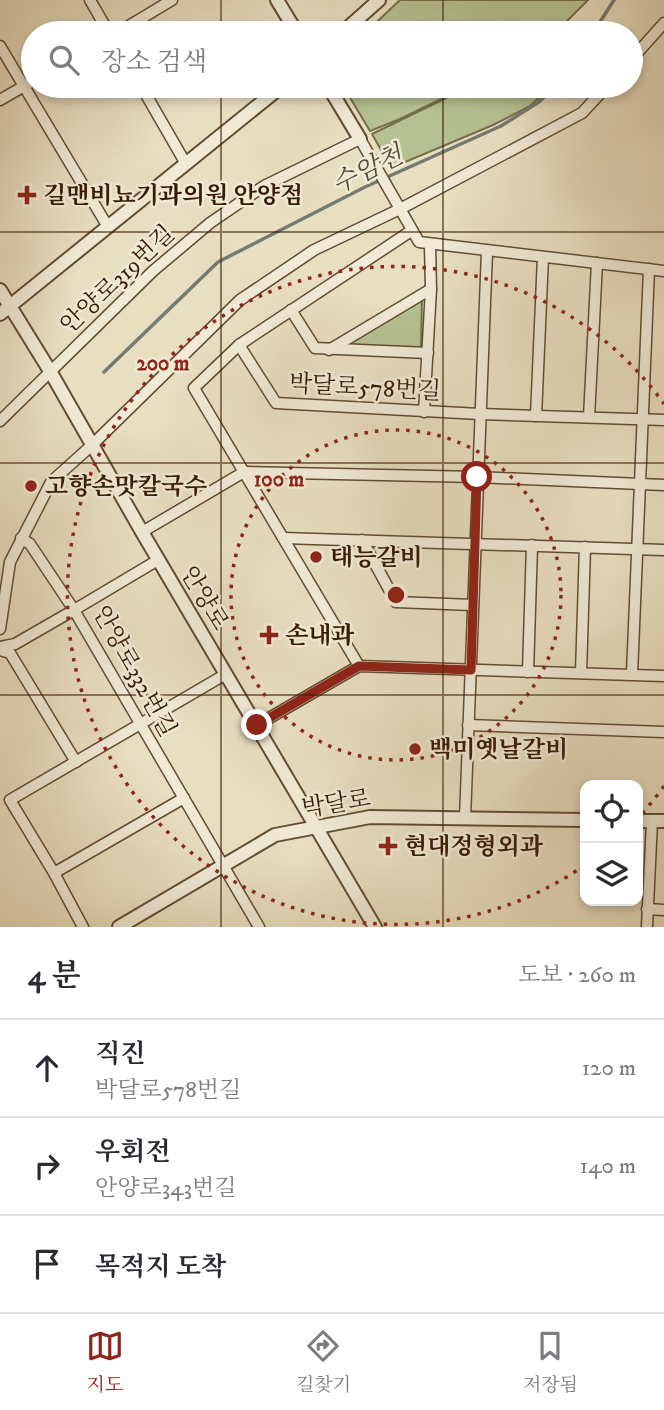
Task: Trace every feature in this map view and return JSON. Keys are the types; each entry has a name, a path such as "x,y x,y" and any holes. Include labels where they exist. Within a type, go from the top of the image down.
{"street":[{"path":"90,0 102,21"},
{"path":"137,21 172,0"},
{"path":"278,0 290,21"},
{"path":"355,21 379,0"},
{"path":"643,47 664,23"},
{"path":"0,46 21,74"},
{"path":"0,100 21,88"},
{"path":"37,98 108,227"},
{"path":"148,98 186,164"},
{"path":"5,311 267,98"},
{"path":"335,98 419,242 664,271"},
{"path":"0,629 10,562 51,482 240,300 314,250 400,209 582,113 596,98"},
{"name":"안양로319번길","path":"0,421 153,271 209,223 264,186 359,139"},
{"path":"359,666 194,388 239,345 411,231"},
{"path":"424,412 431,289 430,245"},
{"path":"465,818 486,251"},
{"path":"536,416 543,257"},
{"path":"589,417 597,263"},
{"path":"632,674 649,269"},
{"path":"328,350 431,289"},
{"name":"안양로","path":"0,290 5,311 50,371 158,560 375,927"},
{"path":"291,310 315,348 428,353"},
{"name":"박달로578번길","path":"239,345 276,404 664,420"},
{"path":"142,531 244,472 477,477 664,485"},
{"path":"0,648 15,644 74,610 30,544 21,538"},
{"path":"284,538 664,550"},
{"path":"362,540 396,602 473,605"},
{"path":"528,672 532,545"},
{"path":"581,673 585,547"},
{"name":"안양로332번길","path":"158,560 74,610 259,927"},
{"path":"0,648 10,653 76,762"},
{"path":"257,725 359,666 664,676"},
{"path":"83,927 54,873 5,799 76,762 226,674"},
{"path":"468,724 664,732"},
{"path":"54,873 184,798"},
{"name":"박달로","path":"119,927 275,835 370,817 580,820"},
{"path":"646,927 658,821"},
{"path":"647,909 664,909"}],"green space":[{"path":"400,0 588,0 567,21 378,21"},
{"path":"350,98 443,98 400,119 370,131"},
{"path":"446,98 539,98 530,106 493,125 391,168 372,134"},
{"path":"422,297 421,350 351,348 351,342"}],"waterway":[{"name":"수암천","path":"601,21 614,0"},
{"name":"수암천","path":"104,372 218,262 365,187 501,126 543,98"}],"place":[{"name":"길맨비뇨기과의원 안양점","path":"27,195"},
{"name":"고향손맛칼국수","path":"31,486"},
{"name":"태능갈비","path":"316,557"},
{"name":"손내과","path":"269,635"},
{"name":"백미옛날갈비","path":"415,749"},
{"name":"현대정형외과","path":"388,846"}],"route":[{"path":"257,725 359,666 471,670 477,477"}]}
